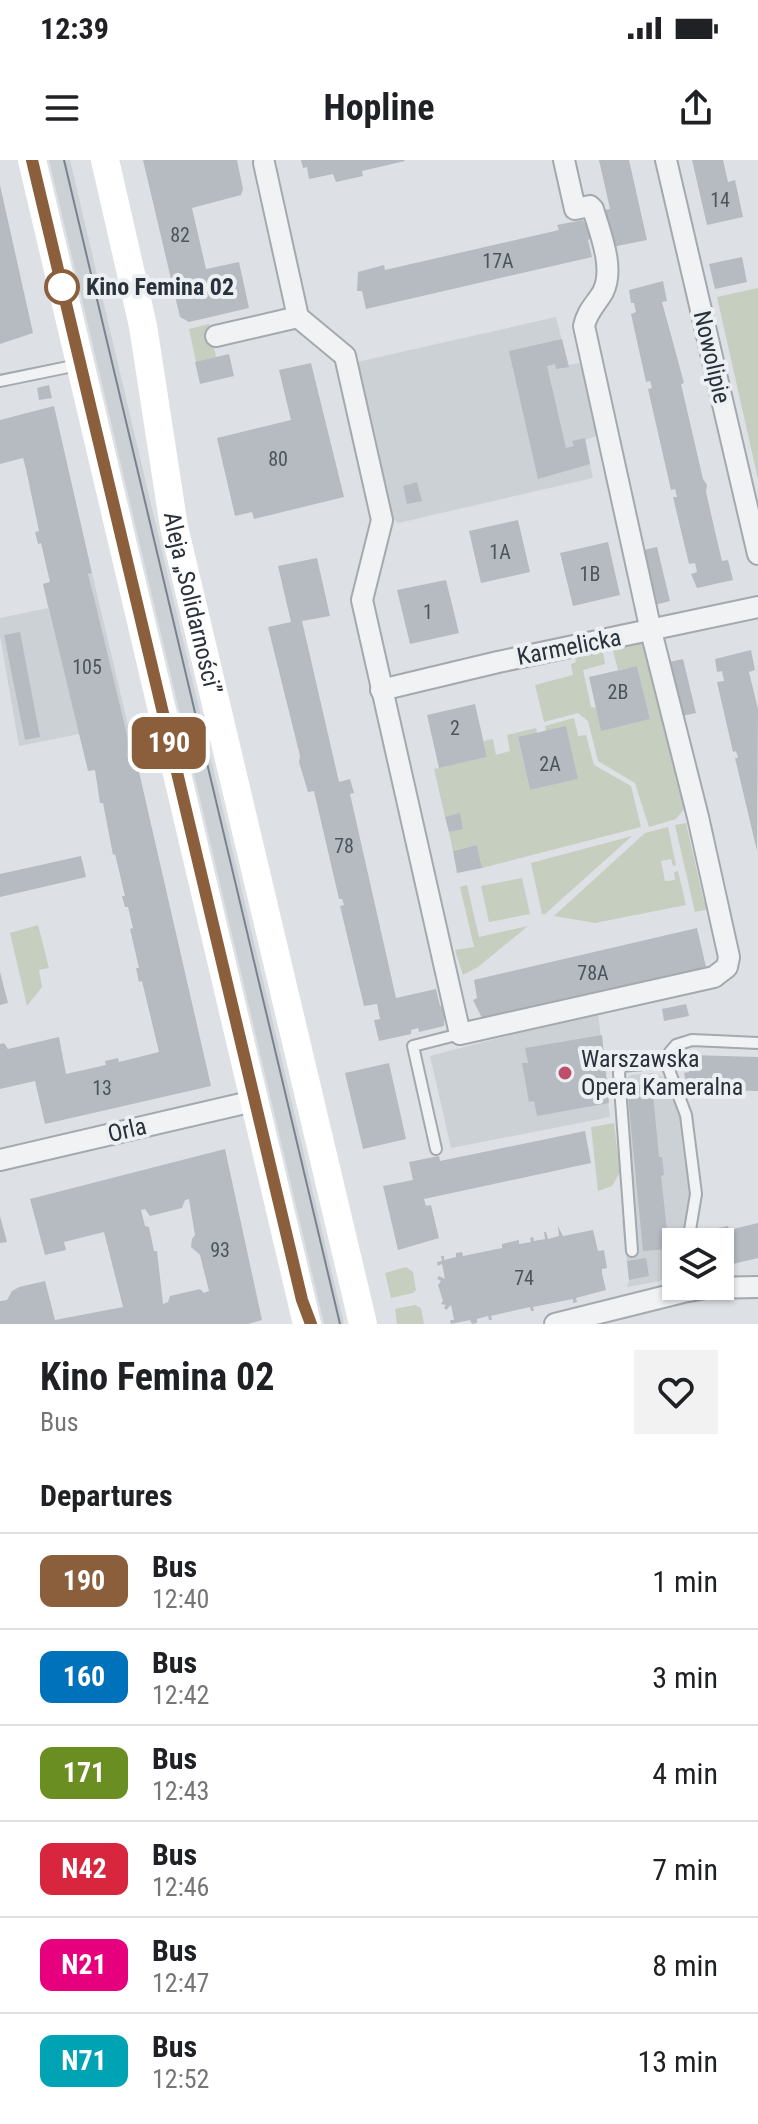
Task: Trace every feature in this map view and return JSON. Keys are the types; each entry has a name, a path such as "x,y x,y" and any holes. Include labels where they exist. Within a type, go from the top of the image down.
{"main road":[{"path":"32,160 306,1316"},
{"name":"Aleja „Solidarności”","path":"105,160 143,326 174,527 363,1324"}],"street":[{"path":"264,163 298,317 345,356 382,520 362,600 460,1034 714,977 727,967 729,948 651,631 584,326 587,314 603,291 609,272 593,209 590,206 575,209 564,160"},
{"name":"Nowolipie","path":"666,160 758,554"},
{"path":"216,336 298,317"},
{"name":"Karmelicka","path":"381,690 758,607"},
{"name":"Orla","path":"0,1160 254,1101"},
{"path":"734,1287 758,1287"},
{"path":"555,1324 662,1295"}],"lane":[{"path":"0,381 80,364"},
{"path":"436,1149 413,1046 460,1034"},
{"path":"690,1228 696,1194 686,1115 666,1062 670,1052 683,1042 758,1043"},
{"path":"632,1251 617,1086 619,1073 621,1066 628,1064 666,1062"}],"shaded area":[{"path":"49,160 70,160 344,1324 324,1324"},
{"path":"556,317 568,365 580,363 597,436 585,440 593,478 398,523 392,517 357,362"},
{"path":"92,573 136,759 107,766 79,734 19,746 0,636 0,618 48,608 43,584"},
{"path":"598,1012 610,1117 451,1148 430,1056"},
{"path":"653,1073 665,1078 676,1099 683,1126 690,1203 686,1228 662,1228 662,1280 627,1287 629,1280 622,1220 636,1218 622,1086 631,1075"}],"green space":[{"path":"758,288 758,479 717,297"},
{"path":"209,324 216,357 196,362 189,329"},
{"path":"644,640 688,804 676,819 649,827 635,783 598,761 588,721 578,713 544,722 535,685 573,675 571,664 576,662 574,655 602,648 605,664 583,670 591,707 596,708 601,730 650,719 637,666 618,670 612,647"},
{"path":"574,718 578,736 586,735 594,765 631,786 641,827 482,868 477,845 453,851 449,832 463,828 459,814 445,817 434,769 487,757 484,741 493,739 496,755 510,751 507,735 536,728 537,733 518,738 530,790 578,779 566,727 546,731 545,726"},
{"path":"686,823 704,902 707,902 709,909 695,912 675,825"},
{"path":"668,827 676,865 673,866 671,859 661,861 665,881 675,880 674,872 678,871 686,905 595,923 554,916 645,833"},
{"path":"632,836 545,914 542,914 531,863"},
{"path":"522,878 530,914 489,922 481,886"},
{"path":"467,885 479,937 528,926 478,967 463,975 455,950 474,947 460,887"},
{"path":"38,925 49,968 39,970 42,987 27,1006 10,933"},
{"path":"614,1123 620,1172 612,1186 598,1191 591,1127"},
{"path":"406,1267 413,1272 416,1290 391,1298 385,1273"},
{"path":"415,1305 421,1308 424,1324 397,1324 395,1309"}],"building":[{"path":"143,160 237,160 243,189 241,195 192,208 206,269 239,262 249,308 189,322 180,317"},
{"path":"301,160 405,161 362,171 363,176 336,182 333,174 309,179 307,167 303,168"},
{"path":"599,160 629,160 647,240 612,247 604,210 610,209"},
{"path":"692,160 723,160 728,182 735,180 743,217 707,225"},
{"path":"0,185 33,333 0,344"},
{"path":"583,220 593,237 588,240 592,257 366,309 362,291 357,291 358,272 384,265 385,270 559,230 557,225"},
{"path":"742,257 747,282 715,289 709,264"},
{"path":"663,281 667,301 662,302 684,383 681,384 707,485 717,540 722,561 728,560 733,580 697,588 691,574 697,572 695,563 689,564 673,497 677,497 675,489 671,490 648,389 652,388 650,381 646,382 631,314 636,312 629,290"},
{"path":"562,339 569,367 556,369 555,364 547,366 566,448 574,446 572,441 585,438 590,464 538,479 509,351"},
{"path":"229,354 234,376 200,384 195,362"},
{"path":"311,363 344,497 254,519 252,512 235,516 217,438 291,420 279,370"},
{"path":"49,385 52,398 39,400 37,388"},
{"path":"54,406 92,573 88,574 133,760 136,759 137,763 211,1086 45,1124 35,1081 0,1089 0,1044 4,1043 8,1049 59,1037 66,1074 106,1065 105,1061 118,1058 119,1062 159,1052 142,981 139,982 130,929 133,928 122,896 125,896 103,803 100,803 95,770 88,771 43,584 50,582 41,543 38,544 35,532 39,531 26,469 23,458 0,464 0,420"},
{"path":"417,482 422,501 407,504 403,486"},
{"path":"518,520 530,572 481,583 469,531"},
{"path":"608,542 620,595 573,606 560,553"},
{"path":"657,547 670,601 655,605 643,550"},
{"path":"317,558 330,616 302,621 339,782 350,779 354,793 350,794 396,998 436,989 440,1006 445,1007 444,1026 419,1032 418,1028 411,1030 411,1034 379,1041 374,1020 380,1019 377,1004 364,1006 340,906 344,905 339,899 314,791 308,792 299,762 268,627 291,622 278,566"},
{"path":"446,580 459,633 410,644 397,590"},
{"path":"20,632 40,737 25,740 4,635"},
{"path":"751,650 755,670 749,672 758,709 757,851 735,758 738,758 736,751 733,752 717,682 724,681 722,671 717,672 715,659"},
{"path":"683,659 696,713 682,716 669,662"},
{"path":"637,666 650,719 601,731 589,677"},
{"path":"475,704 487,757 439,768 427,715"},
{"path":"566,726 578,779 530,790 518,737"},
{"path":"460,813 463,829 449,832 445,817"},
{"path":"477,845 482,868 457,873 453,851"},
{"path":"81,856 86,877 0,897 0,874"},
{"path":"697,928 706,967 482,1018 473,1000 477,998 474,980"},
{"path":"0,972 8,1003 0,1005"},
{"path":"686,1004 689,1016 664,1021 662,1009"},
{"name":"Warszawska Opera Kameralna","path":"602,1035 609,1103 537,1116 534,1101 529,1102 522,1063 528,1063 525,1048"},
{"path":"690,1055 758,1057 758,1091 689,1093 684,1073 689,1072"},
{"path":"389,1063 406,1139 363,1149 345,1073"},
{"path":"652,1084 659,1157 662,1157 664,1175 661,1176 667,1228 662,1228 662,1250 643,1251 627,1086"},
{"path":"585,1131 591,1163 424,1199 426,1206 431,1205 439,1238 398,1250 383,1186 413,1180 409,1162 439,1156 440,1161"},
{"path":"225,1149 262,1320 248,1324 0,1324 0,1301 7,1300 12,1291 19,1287 45,1281 55,1320 123,1307 104,1232 64,1242 66,1250 45,1255 30,1199","holes":["189,1199 195,1235 191,1247 200,1255 209,1291 204,1293 200,1289 170,1296 168,1302 163,1304 157,1251 154,1251 149,1227 145,1226 141,1210 145,1209 150,1216 182,1208 185,1200"]},
{"path":"0,1216 7,1242 0,1243"},
{"path":"758,1223 758,1258 734,1264 734,1229"},
{"path":"558,1226 563,1236 593,1230 598,1251 604,1250 607,1268 602,1269 602,1273 606,1290 576,1298 577,1302 573,1303 573,1299 533,1307 534,1311 530,1307 491,1316 492,1320 488,1316 477,1319 477,1323 472,1324 470,1320 451,1324 450,1320 454,1320 451,1305 446,1310 446,1305 441,1304 443,1301 438,1285 441,1281 437,1279 439,1276 445,1279 442,1264 438,1266 437,1262 442,1261 441,1256 444,1260 456,1257 456,1253 462,1252 463,1256 502,1248 502,1244 519,1240 519,1244 531,1242 530,1238 533,1237 534,1241 545,1239 544,1232 548,1239 559,1236"},
{"path":"646,1258 649,1276 629,1280 627,1261"}],"tram line":[{"path":"64,160 340,1324"}],"bus line":[{"name":"190","path":"32,160 254,1101 302,1300 311,1324"}],"place":[{"name":"Kino Femina 02","path":"62,287"},
{"name":"Warszawska Opera Kameralna","path":"565,1073"}]}
